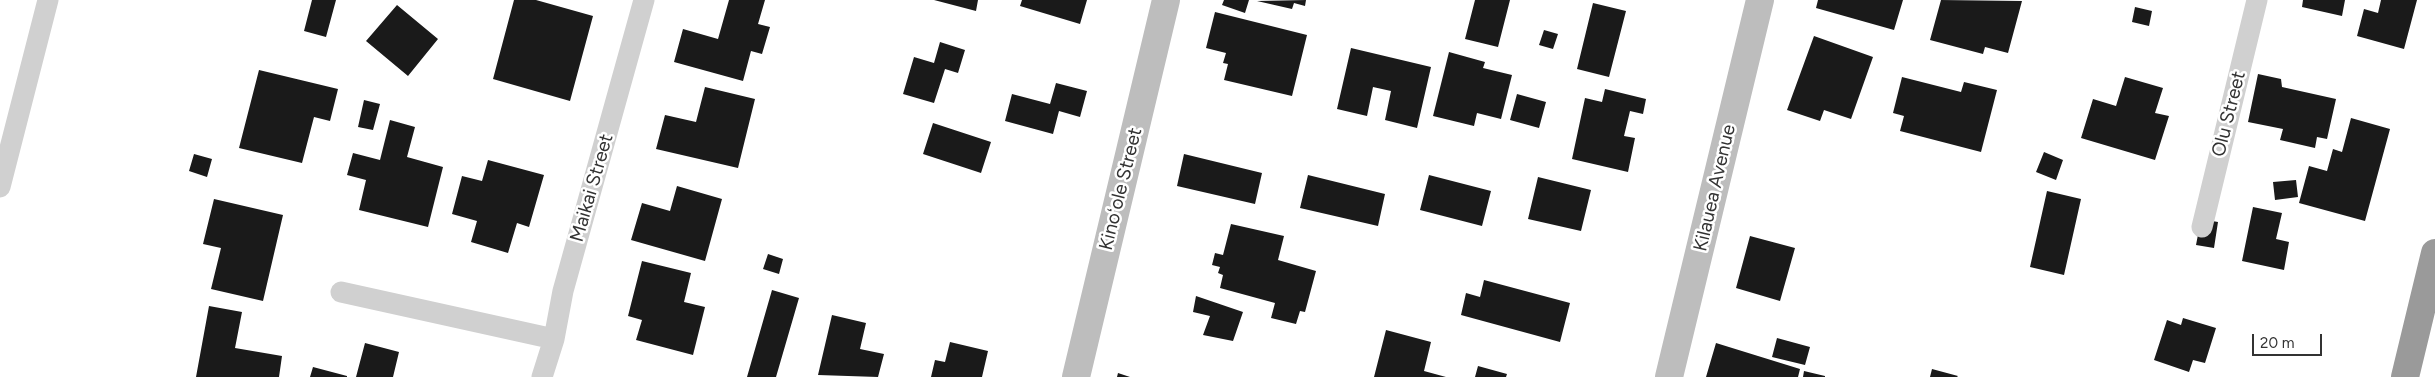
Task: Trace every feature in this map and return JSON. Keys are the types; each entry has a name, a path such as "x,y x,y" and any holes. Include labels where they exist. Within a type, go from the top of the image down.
{"highway":[{"path":"2405,377 2435,253"}],"street":[{"path":"0,187 48,0"},
{"name":"Maikai Street","path":"542,377 554,339 563,291 644,0"},
{"name":"Kinoʻole Street","path":"1076,377 1166,0"},
{"name":"Kilauea Avenue","path":"1669,377 1760,0"},
{"name":"Olu Street","path":"2202,227 2257,0"},
{"path":"341,292 554,339"}],"building":[{"path":"312,0 336,0 326,37 304,31"},
{"path":"514,0 536,0 593,16 570,101 493,79"},
{"path":"729,0 765,0 758,24 770,27 762,54 751,51 743,81 674,62 683,29 718,39"},
{"path":"934,0 978,0 976,11"},
{"path":"1022,0 1087,0 1080,24 1020,6"},
{"path":"1224,0 1249,0 1245,13 1222,5"},
{"path":"1306,0 1305,6 1294,3 1292,9 1257,1"},
{"path":"1475,0 1510,0 1498,47 1465,39"},
{"path":"1818,0 1903,0 1894,30 1816,8"},
{"path":"1941,0 2022,1 2008,53 1985,47 1983,54 1930,40"},
{"path":"2303,0 2345,0 2342,16 2302,7"},
{"path":"2381,0 2417,0 2404,49 2357,36 2364,9 2378,13"},
{"path":"1593,3 1626,11 1609,77 1577,69"},
{"path":"397,5 438,39 408,76 366,41"},
{"path":"2135,7 2152,11 2149,26 2132,22"},
{"path":"1215,12 1307,35 1292,96 1224,80 1228,64 1223,63 1226,53 1206,48"},
{"path":"1544,30 1558,34 1553,49 1539,45"},
{"path":"1814,36 1873,57 1851,119 1824,110 1820,121 1787,110"},
{"path":"940,42 965,50 958,73 945,69 934,103 903,94 914,57 934,63"},
{"path":"1351,48 1431,67 1417,128 1385,120 1391,91 1373,87 1367,116 1337,109"},
{"path":"1449,52 1485,62 1483,68 1512,75 1501,119 1477,113 1474,126 1433,116"},
{"path":"259,70 338,89 330,121 314,117 302,163 239,148"},
{"path":"2258,74 2281,79 2282,87 2336,99 2327,139 2317,137 2315,148 2280,140 2283,129 2248,122"},
{"path":"1902,77 1961,92 1964,82 1997,90 1981,152 1900,131 1904,116 1893,113"},
{"path":"2125,77 2163,88 2155,113 2169,116 2155,160 2081,138 2093,99 2116,106"},
{"path":"1056,83 1087,91 1080,117 1059,111 1053,134 1005,121 1012,94 1050,104"},
{"path":"705,87 755,99 738,168 656,149 665,115 696,122"},
{"path":"1605,89 1646,99 1643,114 1630,111 1624,136 1635,138 1628,172 1572,159 1585,98 1602,102"},
{"path":"1517,94 1546,102 1539,128 1510,120"},
{"path":"364,100 380,104 373,130 358,127"},
{"path":"2351,118 2390,129 2365,221 2299,203 2309,166 2327,171 2333,149 2342,152"},
{"path":"390,120 415,127 407,157 443,167 428,227 359,210 366,180 347,175 353,153 380,160"},
{"path":"933,123 991,142 981,173 923,154"},
{"path":"2044,152 2063,160 2056,180 2036,172"},
{"path":"194,154 212,159 207,177 189,171"},
{"path":"1184,154 1262,173 1255,204 1177,186"},
{"path":"488,160 544,175 529,227 517,223 508,253 471,242 477,221 452,214 462,176 482,181"},
{"path":"1308,175 1385,194 1378,226 1300,208"},
{"path":"1429,175 1491,191 1482,226 1420,210"},
{"path":"1538,177 1591,190 1581,231 1528,219"},
{"path":"2296,180 2298,197 2275,200 2273,182"},
{"path":"677,186 722,199 705,261 631,240 642,203 670,211"},
{"path":"2047,191 2081,199 2064,275 2030,267"},
{"path":"214,199 283,215 263,301 211,289 221,248 203,244"},
{"path":"2253,207 2282,213 2276,239 2289,242 2284,270 2242,261"},
{"path":"2201,219 2218,222 2214,248 2196,245"},
{"path":"1231,224 1284,236 1278,260 1316,271 1305,312 1300,311 1296,324 1271,318 1275,303 1220,288 1223,275 1218,273 1220,267 1212,265 1215,253 1223,255"},
{"path":"1750,236 1795,248 1780,301 1736,288"},
{"path":"768,254 783,259 779,274 763,269"},
{"path":"642,261 691,273 684,302 705,307 693,355 636,340 642,320 628,316"},
{"path":"1484,280 1570,303 1560,342 1461,315 1466,293 1480,297"},
{"path":"772,290 799,298 776,377 747,377"},
{"path":"1196,296 1243,312 1233,341 1203,335 1210,316 1193,312"},
{"path":"209,306 242,312 235,348 282,356 279,377 196,377"},
{"path":"832,315 866,323 860,349 884,354 878,377 818,375"},
{"path":"2183,318 2216,328 2205,363 2193,360 2189,372 2154,360 2167,320 2181,325"},
{"path":"1386,330 1431,342 1424,371 1446,377 1374,377"},
{"path":"1777,338 1810,347 1805,365 1772,357"},
{"path":"950,342 988,351 982,377 931,377 935,360 945,362"},
{"path":"365,343 399,352 393,377 356,377"},
{"path":"1716,343 1800,369 1798,377 1706,377"},
{"path":"1478,366 1507,374 1506,377 1475,377"},
{"path":"313,367 347,376 347,377 310,377"},
{"path":"1932,369 1958,376 1930,377"},
{"path":"1804,371 1825,376 1825,377 1803,377"},
{"path":"1118,373 1130,377 1117,377"}]}
